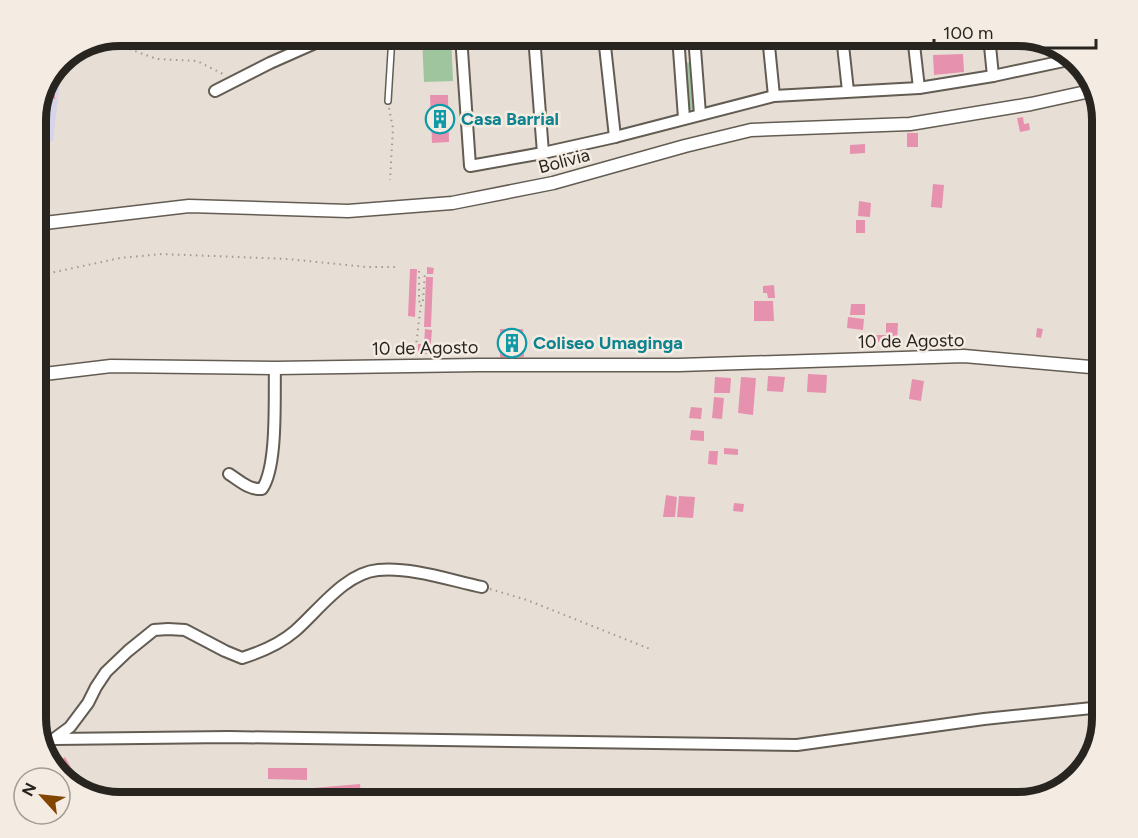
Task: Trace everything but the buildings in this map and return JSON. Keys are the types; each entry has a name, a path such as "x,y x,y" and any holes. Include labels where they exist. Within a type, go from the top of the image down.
{"street":[{"path":"215,91 308,46"},
{"path":"462,46 470,166 543,153 774,96 920,88 993,76 1058,59"},
{"path":"535,46 543,153"},
{"path":"602,46 615,136"},
{"path":"679,46 684,118"},
{"path":"695,46 700,114"},
{"path":"769,46 774,96"},
{"path":"843,46 848,91"},
{"path":"914,46 920,88"},
{"path":"990,46 993,76"},
{"path":"680,60 696,58"},
{"name":"Bolivia","path":"47,223 189,206 348,211 452,203 553,183 751,130 910,124 1031,104 1085,92"},
{"name":"10 de Agosto","path":"47,374 111,366 275,368 679,365 964,357 1092,367"},
{"path":"230,474 256,489 262,489 268,477 273,446 275,368"},
{"path":"51,742 70,727 88,703 106,672 154,630 185,630 242,658 274,646 294,632 335,592 354,578 376,570 402,570 482,587"},
{"path":"55,739 229,737 797,745 984,719 1092,708"}],"lane":[{"path":"388,101 391,46"}],"path":[{"path":"119,46 157,59 197,61 236,80"},
{"path":"388,101 393,128 390,180"},
{"path":"47,274 120,258 162,254 288,259 367,267 399,267"},
{"path":"419,271 419,301 421,304"},
{"path":"413,366 425,271"},
{"path":"482,587 527,600 650,649"}],"shaded area":[{"path":"60,79 53,141 47,141 47,116 49,102"}],"green space":[{"path":"422,46 451,46 453,81 424,82"},
{"path":"692,62 696,109 688,110 685,63"}],"place":[{"name":"Casa Barrial","path":"440,119"},
{"name":"Coliseo Umaginga","path":"512,343"}]}
